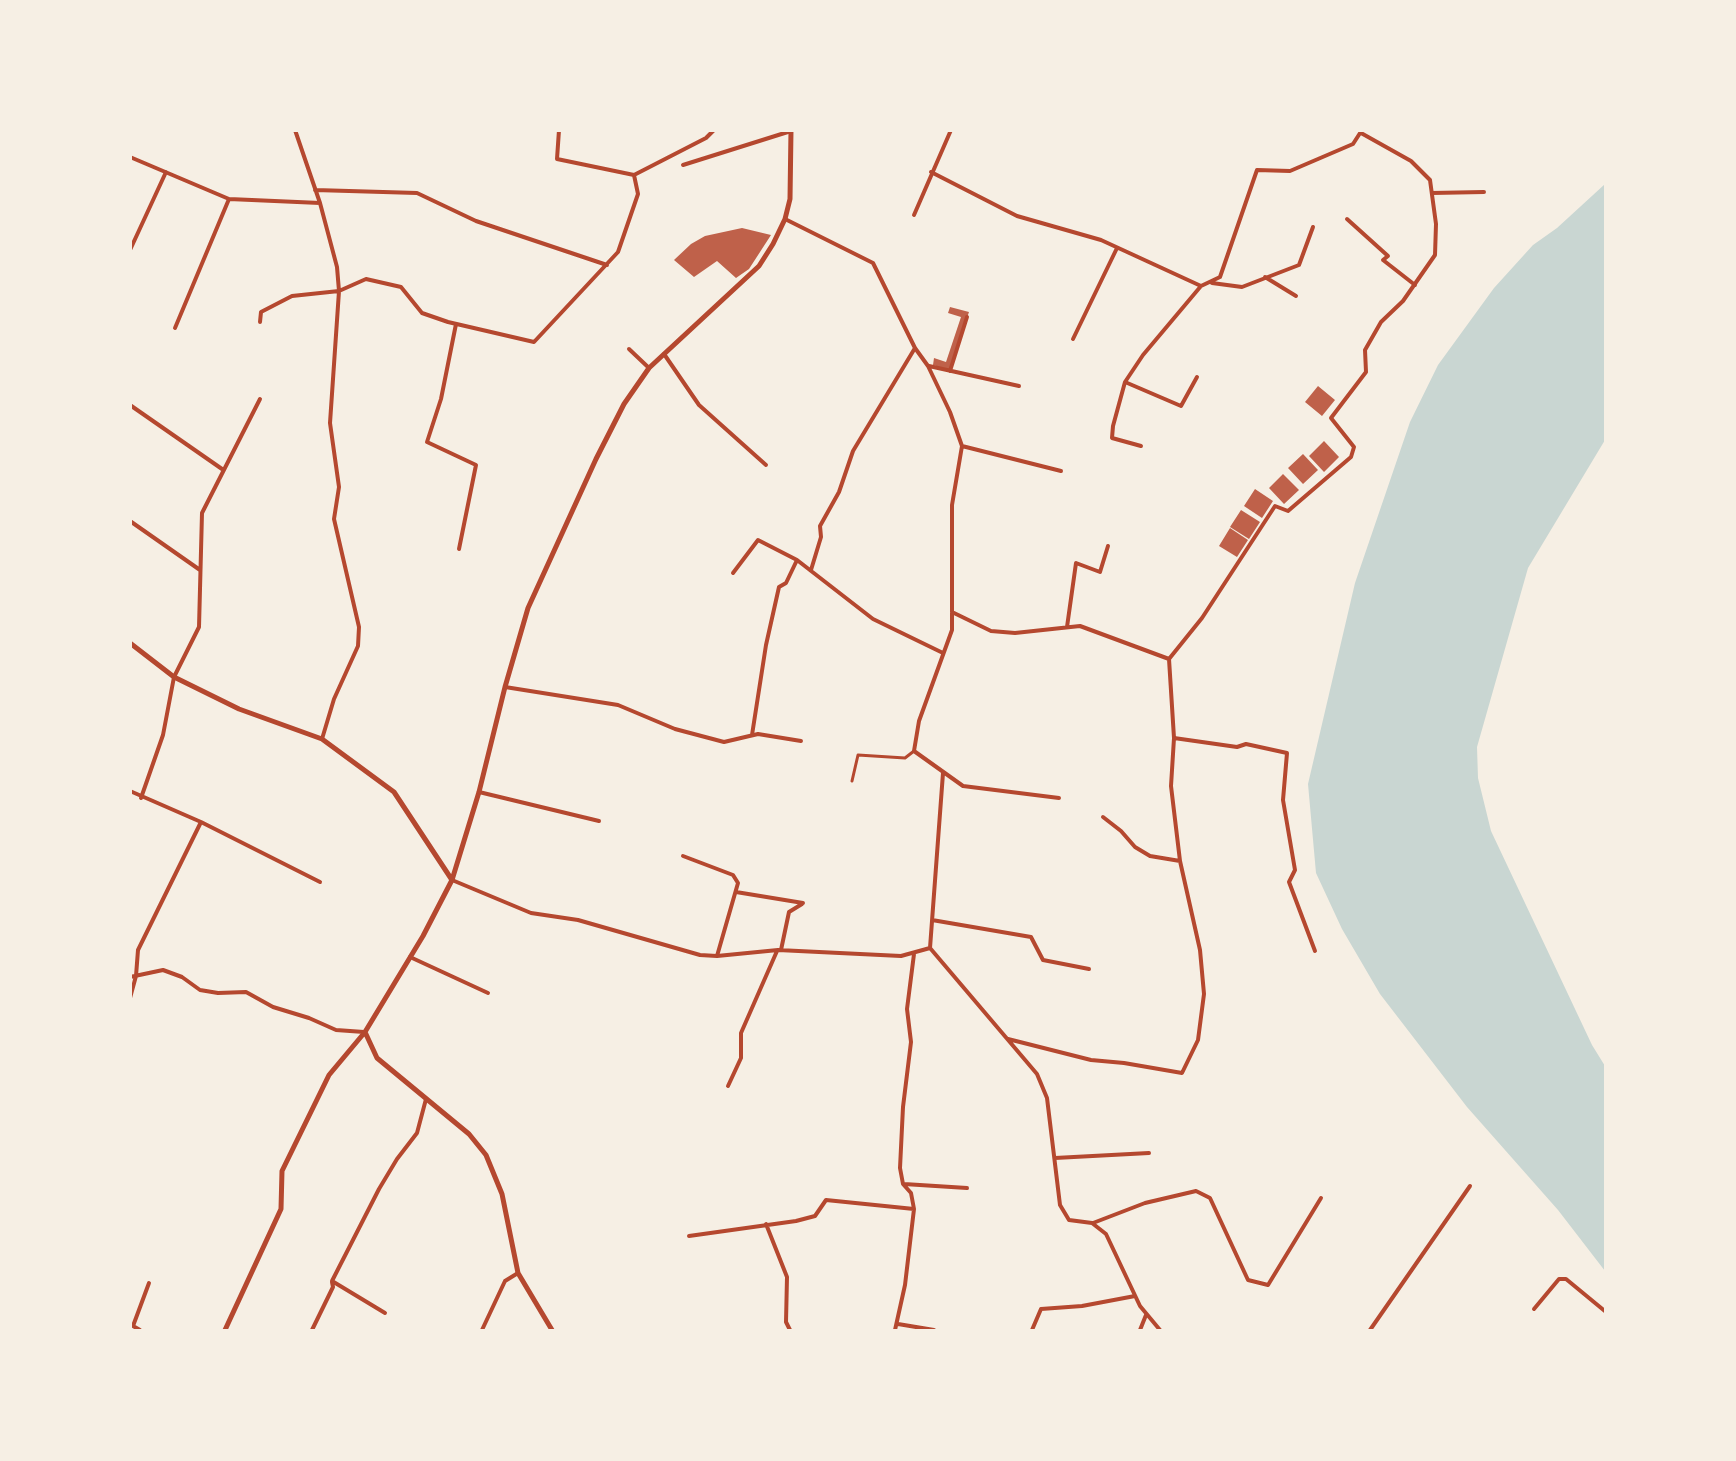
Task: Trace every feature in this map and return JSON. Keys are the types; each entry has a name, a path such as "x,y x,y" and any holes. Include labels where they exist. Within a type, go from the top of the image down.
{"street":[{"path":"295,130 320,203 337,267 339,291 330,423 339,487 333,519 359,627 358,646 334,699 322,739"},
{"path":"559,130 557,159 634,175 706,138 714,130"},
{"path":"225,1330 281,1209 282,1171 329,1075 365,1032 452,880 479,792 504,687 528,608 624,404 649,368 759,266 785,219 790,199 791,130 683,165"},
{"path":"914,215 951,130"},
{"path":"1008,1039 1091,1060 1182,1073 1198,1040 1204,994 1200,950 1180,861 1172,786 1174,738 1169,658 1202,618 1275,506 1288,511 1351,457 1354,447 1331,418 1366,372 1365,350 1381,322 1403,301 1435,255 1436,224 1430,180 1410,161 1361,132 1353,144 1290,171 1257,170 1220,277 1201,286 1143,355 1125,382 1112,438 1141,446"},
{"path":"130,157 229,199 320,203"},
{"path":"130,250 166,172"},
{"path":"931,172 1017,216 1101,240 1201,286"},
{"path":"260,322 261,312 292,296 339,291 366,279 401,287 422,313 456,324 534,342 618,252 638,194 634,175"},
{"path":"315,190 417,193 476,221 607,265"},
{"path":"1432,193 1484,192"},
{"path":"175,328 229,199"},
{"path":"785,219 873,263 915,348 928,366 950,412 962,446 952,505 952,630 919,721 914,751 905,758 858,755 852,781"},
{"path":"1347,219 1388,256 1383,260 1415,285"},
{"path":"1211,283 1242,287 1299,265 1313,227"},
{"path":"1073,339 1117,248"},
{"path":"1264,277 1296,296"},
{"path":"950,371 966,317"},
{"path":"456,324 441,399 427,442 476,465 459,549"},
{"path":"811,570 821,537 820,526 838,492 853,451 915,348"},
{"path":"629,349 649,368"},
{"path":"664,354 699,405 766,465"},
{"path":"928,366 1019,386"},
{"path":"1125,382 1181,406 1197,377"},
{"path":"141,798 163,735 174,677 199,627 202,513 222,469 260,399"},
{"path":"130,405 222,469"},
{"path":"962,446 1061,471"},
{"path":"130,521 201,570"},
{"path":"733,573 758,540 797,560 873,619 943,653"},
{"path":"1067,627 1076,563 1100,572 1108,546"},
{"path":"752,735 766,645 779,587 786,583 797,560"},
{"path":"952,612 991,631 1015,633 1080,626 1169,658"},
{"path":"130,643 174,677 239,709 322,739 394,792 452,880 531,913 578,920 700,955 717,956 780,950 901,956 930,948"},
{"path":"504,687 618,705 675,729 724,742 752,735 801,741"},
{"path":"1174,738 1236,747 1246,744 1287,753 1283,800 1295,870 1289,882 1315,951"},
{"path":"914,751 963,786 1059,798"},
{"path":"943,772 930,948 1037,1074 1047,1098 1060,1205 1069,1220 1092,1223 1145,1203 1196,1191 1210,1198 1248,1280 1268,1285 1322,1198"},
{"path":"130,791 141,798 201,822 320,882"},
{"path":"479,792 599,821"},
{"path":"1103,817 1121,831 1135,847 1150,856 1180,861"},
{"path":"130,998 136,976 138,950 201,822"},
{"path":"682,856 733,875 738,883 717,956"},
{"path":"728,1086 741,1058 741,1033 780,950 789,912 803,903 735,892"},
{"path":"932,920 1031,936 1043,960 1089,969"},
{"path":"895,1330 898,1324 914,1209 911,1193 903,1184 900,1168 903,1107 911,1042 907,1009 914,954"},
{"path":"410,957 488,993"},
{"path":"130,977 163,970 182,977 200,990 219,993 246,992 273,1006 336,1030 365,1032"},
{"path":"365,1032 377,1058 469,1134 486,1155 502,1194 518,1273 552,1330"},
{"path":"312,1330 333,1287 332,1281 385,1179 417,1133 426,1099"},
{"path":"1055,1158 1149,1153"},
{"path":"903,1184 967,1188"},
{"path":"1370,1330 1470,1186"},
{"path":"689,1236 815,1216 826,1200 914,1209"},
{"path":"1092,1223 1106,1234 1135,1296 1146,1315 1160,1330"},
{"path":"766,1224 787,1278 786,1322 789,1330"},
{"path":"482,1330 506,1281 518,1273"},
{"path":"1534,1309 1559,1279 1566,1279 1605,1312"},
{"path":"332,1281 385,1313"},
{"path":"140,1330 133,1326 148,1283"},
{"path":"1032,1330 1041,1309 1082,1306 1135,1296"},
{"path":"1140,1330 1146,1315"},
{"path":"898,1324 934,1330"}],"shaded area":[{"path":"1605,184 1605,440 1528,568 1477,747 1478,778 1491,831 1592,1045 1605,1066 1605,1271 1558,1210 1467,1107 1380,994 1342,929 1316,873 1308,784 1355,583 1410,422 1438,365 1494,288 1533,245 1557,228"}],"building":[{"path":"742,228 771,235 749,269 736,278 717,261 694,277 674,260 691,244 705,236"},
{"path":"950,307 969,312 949,370 933,365 934,358 946,362 961,317 948,313"},
{"path":"1318,386 1335,400 1322,416 1305,402"},
{"path":"1324,441 1339,457 1324,472 1309,456"},
{"path":"1303,454 1318,470 1303,484 1288,468"},
{"path":"1283,474 1299,490 1284,504 1269,488"},
{"path":"1255,489 1273,501 1262,518 1244,506"},
{"path":"1241,510 1260,522 1249,539 1230,527"},
{"path":"1230,528 1248,540 1237,557 1219,546"}]}
